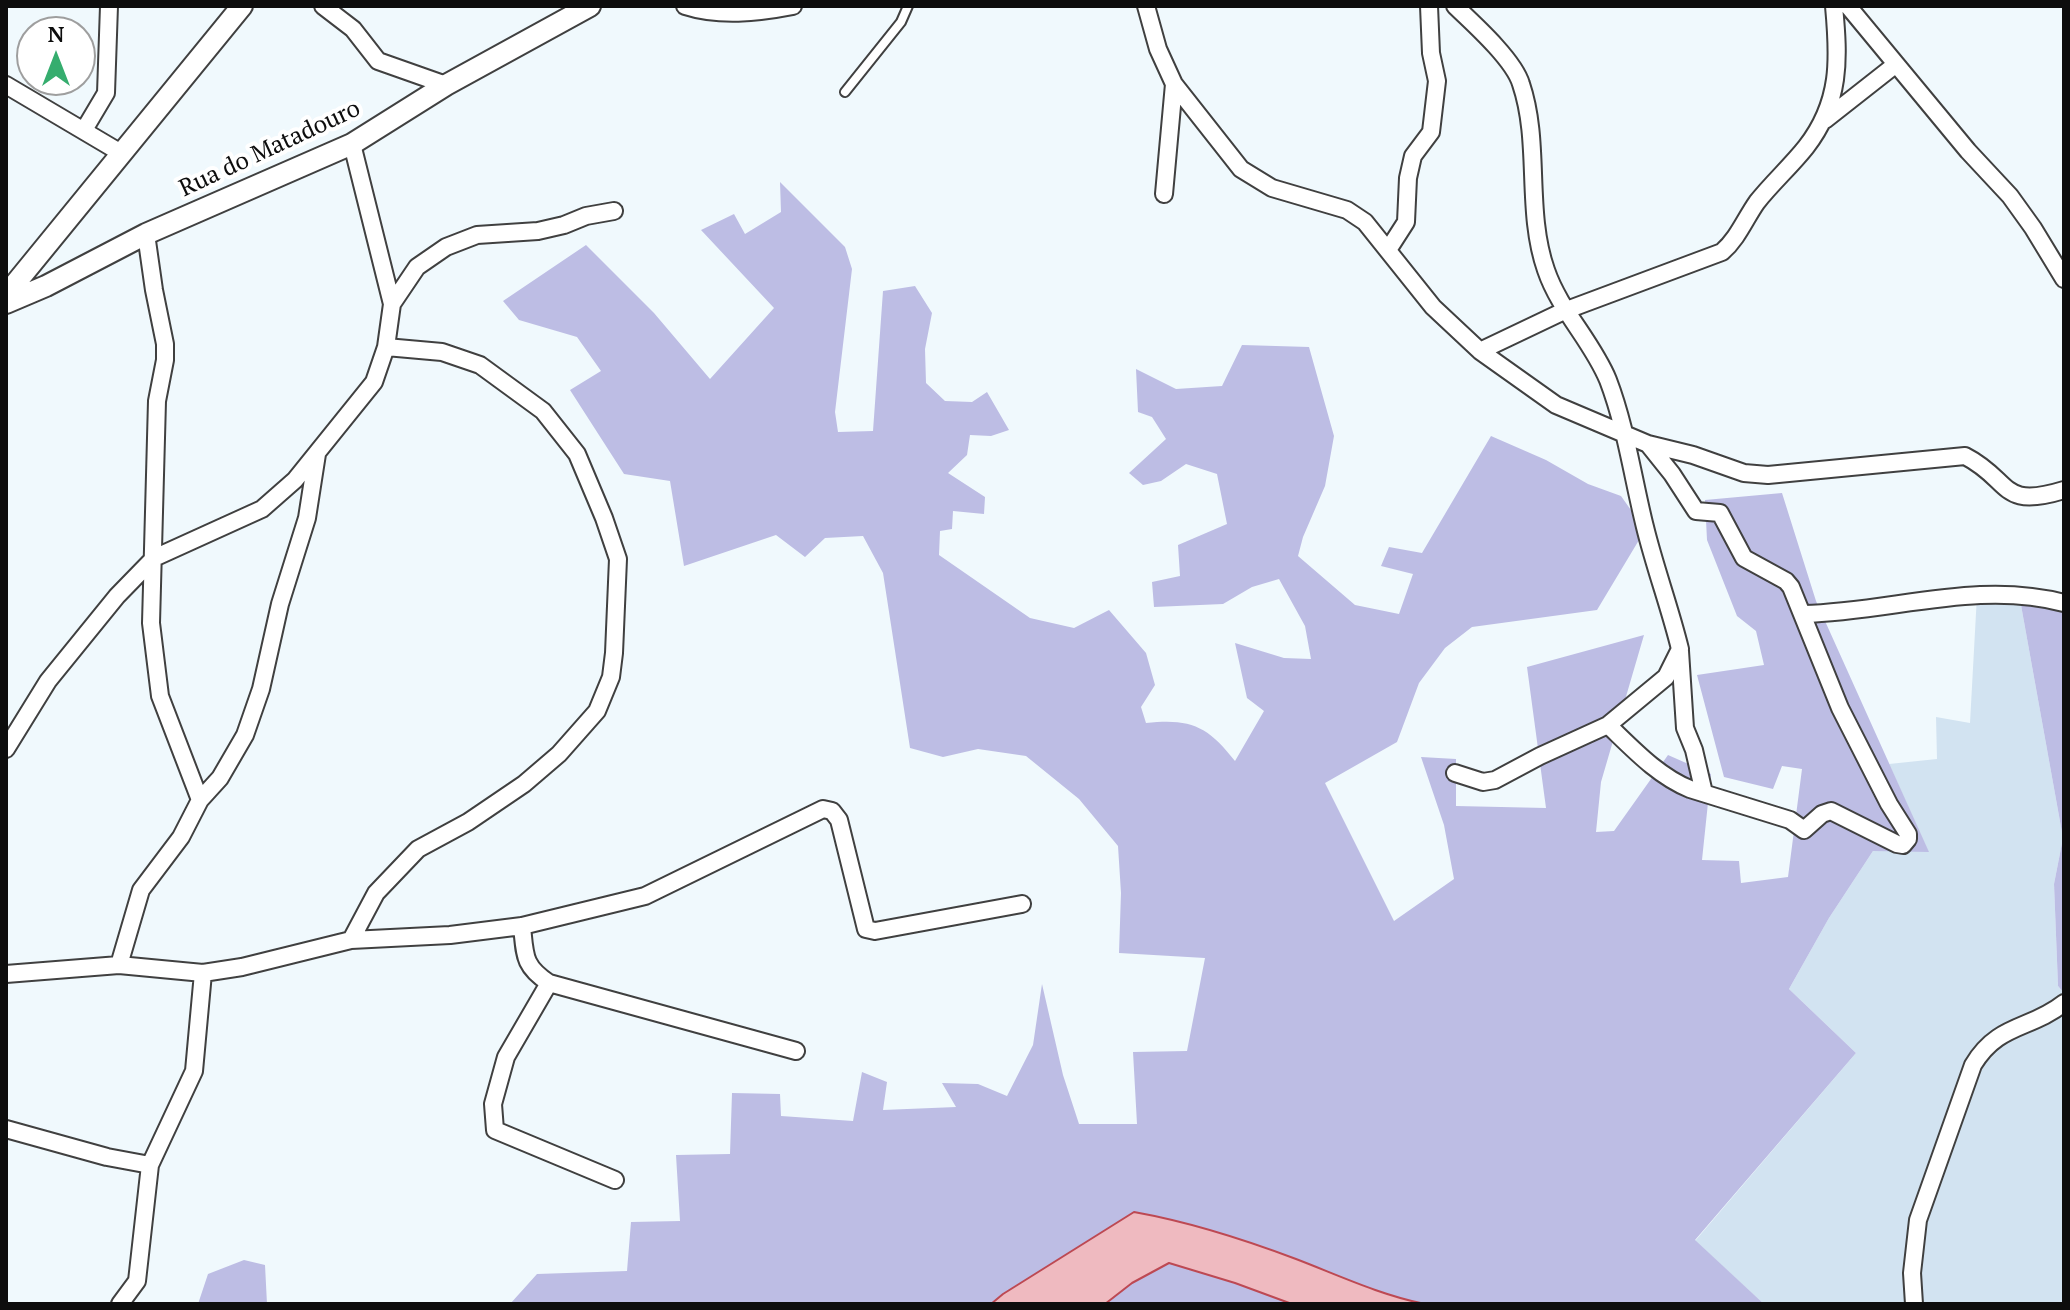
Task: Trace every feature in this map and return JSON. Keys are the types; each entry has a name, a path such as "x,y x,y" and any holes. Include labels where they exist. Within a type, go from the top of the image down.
{"street":[{"path":"84,130 106,93 109,6"},
{"path":"6,295 242,6"},
{"path":"323,6 353,29 378,61 446,85"},
{"name":"Rua do Matadouro","path":"6,303 46,286 146,234 352,144 446,85 590,6"},
{"path":"685,6 705,12 737,13 793,6"},
{"path":"1146,6 1158,49 1174,84 1241,169 1272,188 1347,210 1365,222 1433,307 1480,351 1556,405 1648,444 1703,458 1744,473 1768,475 1965,456 1980,463 2011,494 2046,496 2064,490"},
{"path":"1388,250 1406,222 1408,178 1413,156 1431,132 1437,81 1431,53 1429,6"},
{"path":"1455,6 1507,61 1521,81 1528,118 1535,216 1545,269 1564,311 1608,380 1645,530 1680,649 1685,728 1694,750 1704,793"},
{"path":"1480,351 1564,311 1722,252 1733,242 1756,204 1807,146 1824,121 1833,93 1838,58 1834,6"},
{"path":"1848,6 1895,65 2010,196 2064,279"},
{"path":"1824,121 1895,65"},
{"path":"1164,194 1174,84"},
{"path":"6,85 121,153"},
{"path":"6,749 48,681 117,596 154,558 262,509 295,480 374,382 386,347 392,304 352,144"},
{"path":"392,304 417,267 446,247 477,235 538,231 614,211"},
{"path":"146,234 165,344 157,401 151,623 160,696 200,800"},
{"path":"351,940 376,893 418,849 468,822 524,784 559,754 597,711 611,677 614,653 618,559 577,454 543,411 480,365 442,352 386,347"},
{"path":"1608,725 1674,783 1790,820 1804,830 1822,814 1831,811 1897,844 1906,843 1908,834 1889,804 1840,708 1804,614 1786,581 1756,566 1739,552 1720,513 1696,511 1648,444"},
{"path":"119,965 141,890 181,837 200,800 220,778 245,735 261,689 280,604 307,518 317,452"},
{"path":"1804,614 1959,596 2019,594 2064,603"},
{"path":"1455,773 1483,782 1495,780 1608,725 1666,677 1680,649"},
{"path":"6,974 119,965 203,973 242,967 351,940 450,935 522,926 645,896 823,809 832,811 839,820 866,929 875,931 1022,904"},
{"path":"522,926 526,962 534,974 549,983 796,1051"},
{"path":"120,1304 137,1281 150,1165 194,1071 203,973"},
{"path":"549,983 506,1057 493,1104 495,1130 615,1180"},
{"path":"1914,1304 1912,1273 1918,1220 1973,1065 1982,1049 1997,1036 2049,1015 2064,1003"},
{"path":"6,1129 107,1157 150,1165"}],"lane":[{"path":"845,92 901,22 908,6"}],"shaded area":[{"path":"780,182 845,247 852,269 835,412 838,432 873,431 883,291 915,286 932,313 925,349 926,383 945,401 972,402 987,392 1009,430 991,436 970,435 967,455 948,473 985,497 984,514 953,511 952,529 940,531 939,555 1030,618 1074,628 1109,610 1146,653 1155,685 1141,707 1146,723 1175,722 1197,727 1216,740 1235,761 1264,711 1247,698 1235,643 1284,658 1311,659 1305,626 1279,579 1252,587 1223,604 1154,607 1152,582 1180,576 1178,545 1227,524 1217,474 1186,464 1161,481 1143,485 1129,473 1166,439 1152,417 1138,412 1136,369 1176,389 1222,386 1242,345 1309,347 1334,436 1325,486 1298,556 1355,605 1399,614 1413,574 1381,566 1389,547 1422,553 1491,436 1546,460 1588,484 1621,496 1645,530 1597,610 1472,627 1445,648 1419,683 1397,742 1325,783 1394,921 1454,879 1444,825 1421,757 1456,759 1456,806 1546,808 1527,667 1644,635 1601,782 1596,832 1614,831 1668,755 1711,774 1702,860 1739,861 1741,883 1788,877 1802,769 1782,766 1773,789 1724,777 1697,675 1764,665 1756,631 1737,616 1707,540 1705,500 1782,493 1816,601 1929,852 1873,851 1829,918 1789,989 1856,1053 1695,1240 1764,1304 1425,1304 1375,1290 1236,1238 1134,1212 991,1304 510,1304 537,1274 627,1271 631,1222 680,1221 676,1155 730,1154 732,1093 780,1094 781,1116 853,1121 862,1072 887,1082 883,1110 956,1107 942,1083 978,1084 1007,1096 1033,1045 1042,984 1063,1075 1079,1124 1137,1124 1133,1052 1187,1051 1205,958 1119,953 1121,893 1118,846 1079,799 1026,756 978,749 943,757 910,748 883,573 863,536 825,538 805,557 776,535 684,566 670,481 624,474 570,390 601,371 577,337 519,320 503,301 586,245 654,313 710,379 774,308 701,230 734,214 745,234 781,212"},
{"path":"2019,594 2063,838 2054,884 2058,986 2064,993 2064,1304 1764,1304 1695,1241 1856,1053 1789,989 1829,918 1873,851 1928,851 1889,764 1937,759 1936,717 1970,723 1977,595"},
{"path":"2019,594 2064,603 2064,993 2058,986 2054,884 2063,838"},
{"path":"1134,1212 1236,1238 1375,1290 1425,1304 1292,1304 1169,1263 1132,1283 1105,1304 991,1304"},
{"path":"244,1260 265,1265 267,1304 198,1304 208,1274"},
{"path":"1169,1263 1292,1304 1105,1304 1132,1283"}]}
